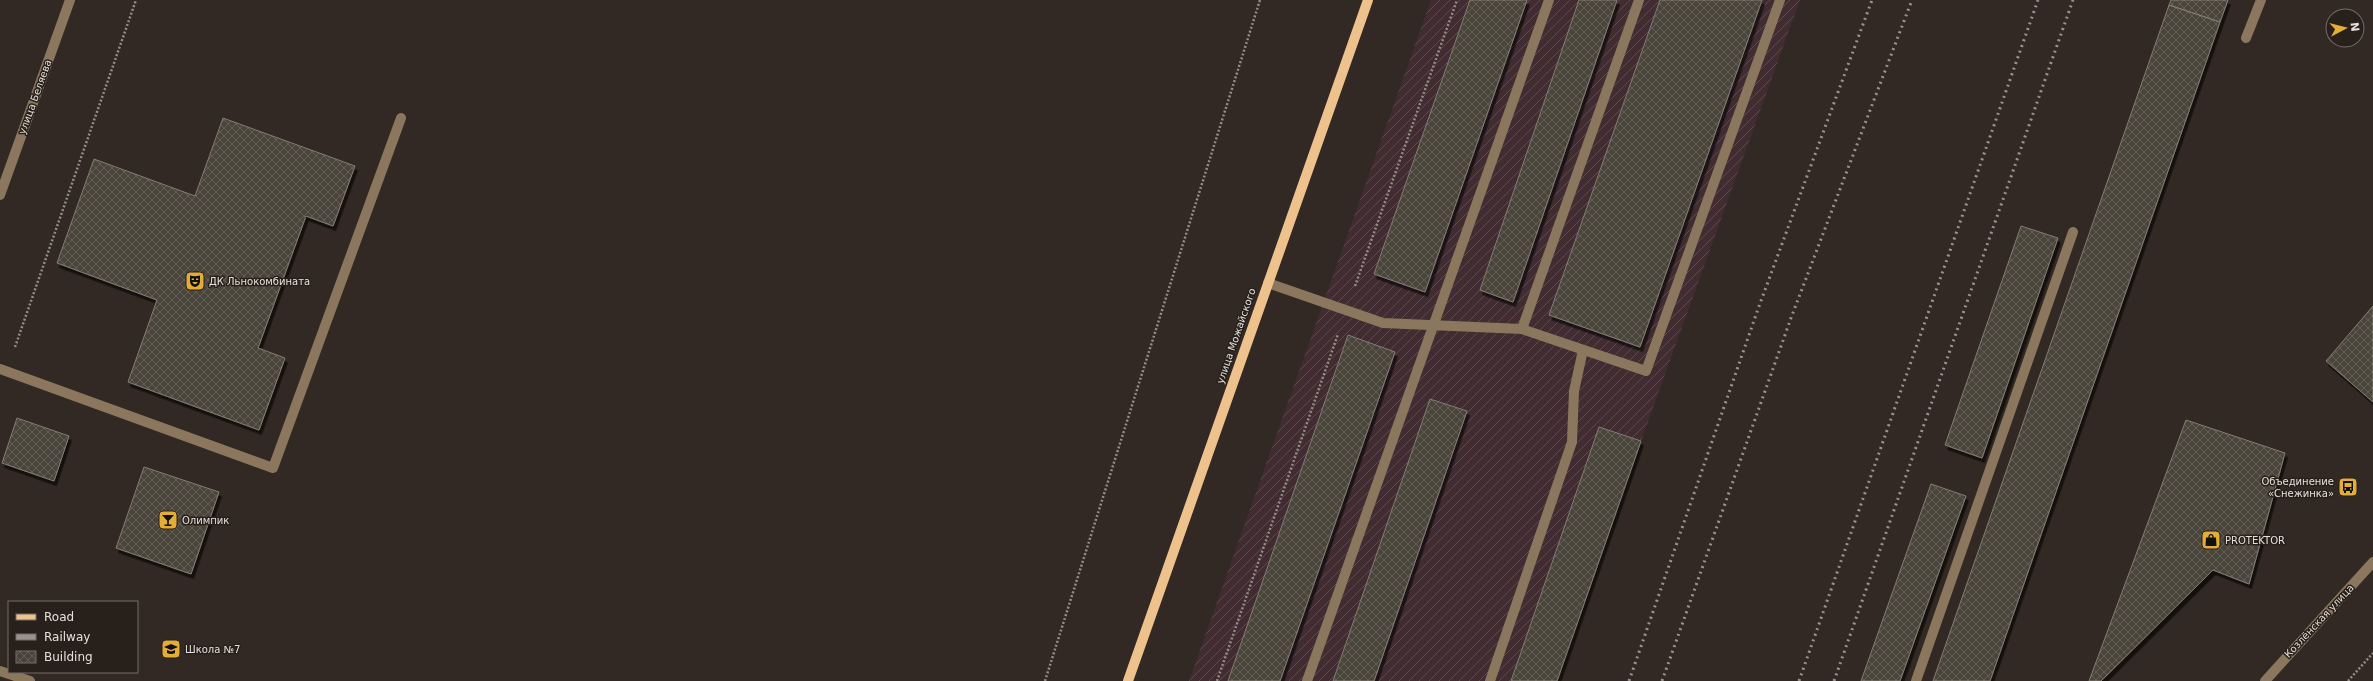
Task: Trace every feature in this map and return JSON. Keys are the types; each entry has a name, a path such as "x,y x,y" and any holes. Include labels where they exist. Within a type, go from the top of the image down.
{"main road":[{"name":"улица Можайского","path":"1128,681 1368,0"}],"street":[{"name":"улица Беляева","path":"0,195 70,0"},
{"path":"1307,681 1435,325 1549,0"},
{"path":"1522,329 1639,0"},
{"path":"1268,283 1383,323 1522,329 1646,372 1780,0"},
{"path":"2246,38 2261,0"},
{"path":"3,370 273,468 400,118"},
{"path":"1916,681 2073,232"},
{"path":"1490,681 1572,442 1574,391 1583,350"},
{"name":"Козлёнская улица","path":"2265,681 2373,562"},
{"path":"0,671 30,681"}],"path":[{"path":"3,370 136,0"},
{"path":"1045,681 1260,0"},
{"path":"1217,681 1346,310 1457,0"},
{"path":"2348,681 2373,653"}],"shaded area":[{"path":"1431,0 1800,0 1641,441 1557,681 1189,681"}],"building":[{"path":"1470,0 1527,0 1425,292 1374,274"},
{"path":"1579,0 1617,0 1513,302 1480,290"},
{"path":"1660,0 1762,0 1640,347 1549,315"},
{"path":"2171,0 2228,0 2220,22 2169,5"},
{"path":"2169,5 2220,22 1990,681 1933,681"},
{"name":"ДК Льнокомбината","path":"223,118 355,166 333,226 306,216 258,348 285,358 259,430 128,382 157,300 57,263 94,159 195,196"},
{"path":"2021,226 2058,238 1982,458 1945,445"},
{"path":"2373,306 2373,402 2326,361"},
{"path":"1348,335 1395,352 1280,681 1228,681"},
{"path":"1430,399 1467,411 1374,681 1333,681"},
{"path":"17,418 69,436 54,481 2,463"},
{"path":"2186,420 2285,453 2249,584 2213,570 2101,681 2089,681"},
{"path":"1599,427 1641,441 1557,681 1511,681"},
{"name":"Олимпик","path":"144,467 219,492 191,574 116,548"},
{"path":"1931,484 1966,496 1900,681 1861,681"}],"railway":[{"path":"1629,681 1758,309 1872,0"},
{"path":"1662,681 1791,318 1912,0"},
{"path":"1799,681 2038,0"},
{"path":"1834,681 2073,0"}],"place":[{"name":"ДК Льнокомбината","path":"195,281"},
{"name":"Объединение «Снежинка»","path":"2348,487"},
{"name":"Олимпик","path":"168,520"},
{"name":"PROTEKTOR","path":"2211,540"},
{"name":"Школа №7","path":"171,649"}]}
